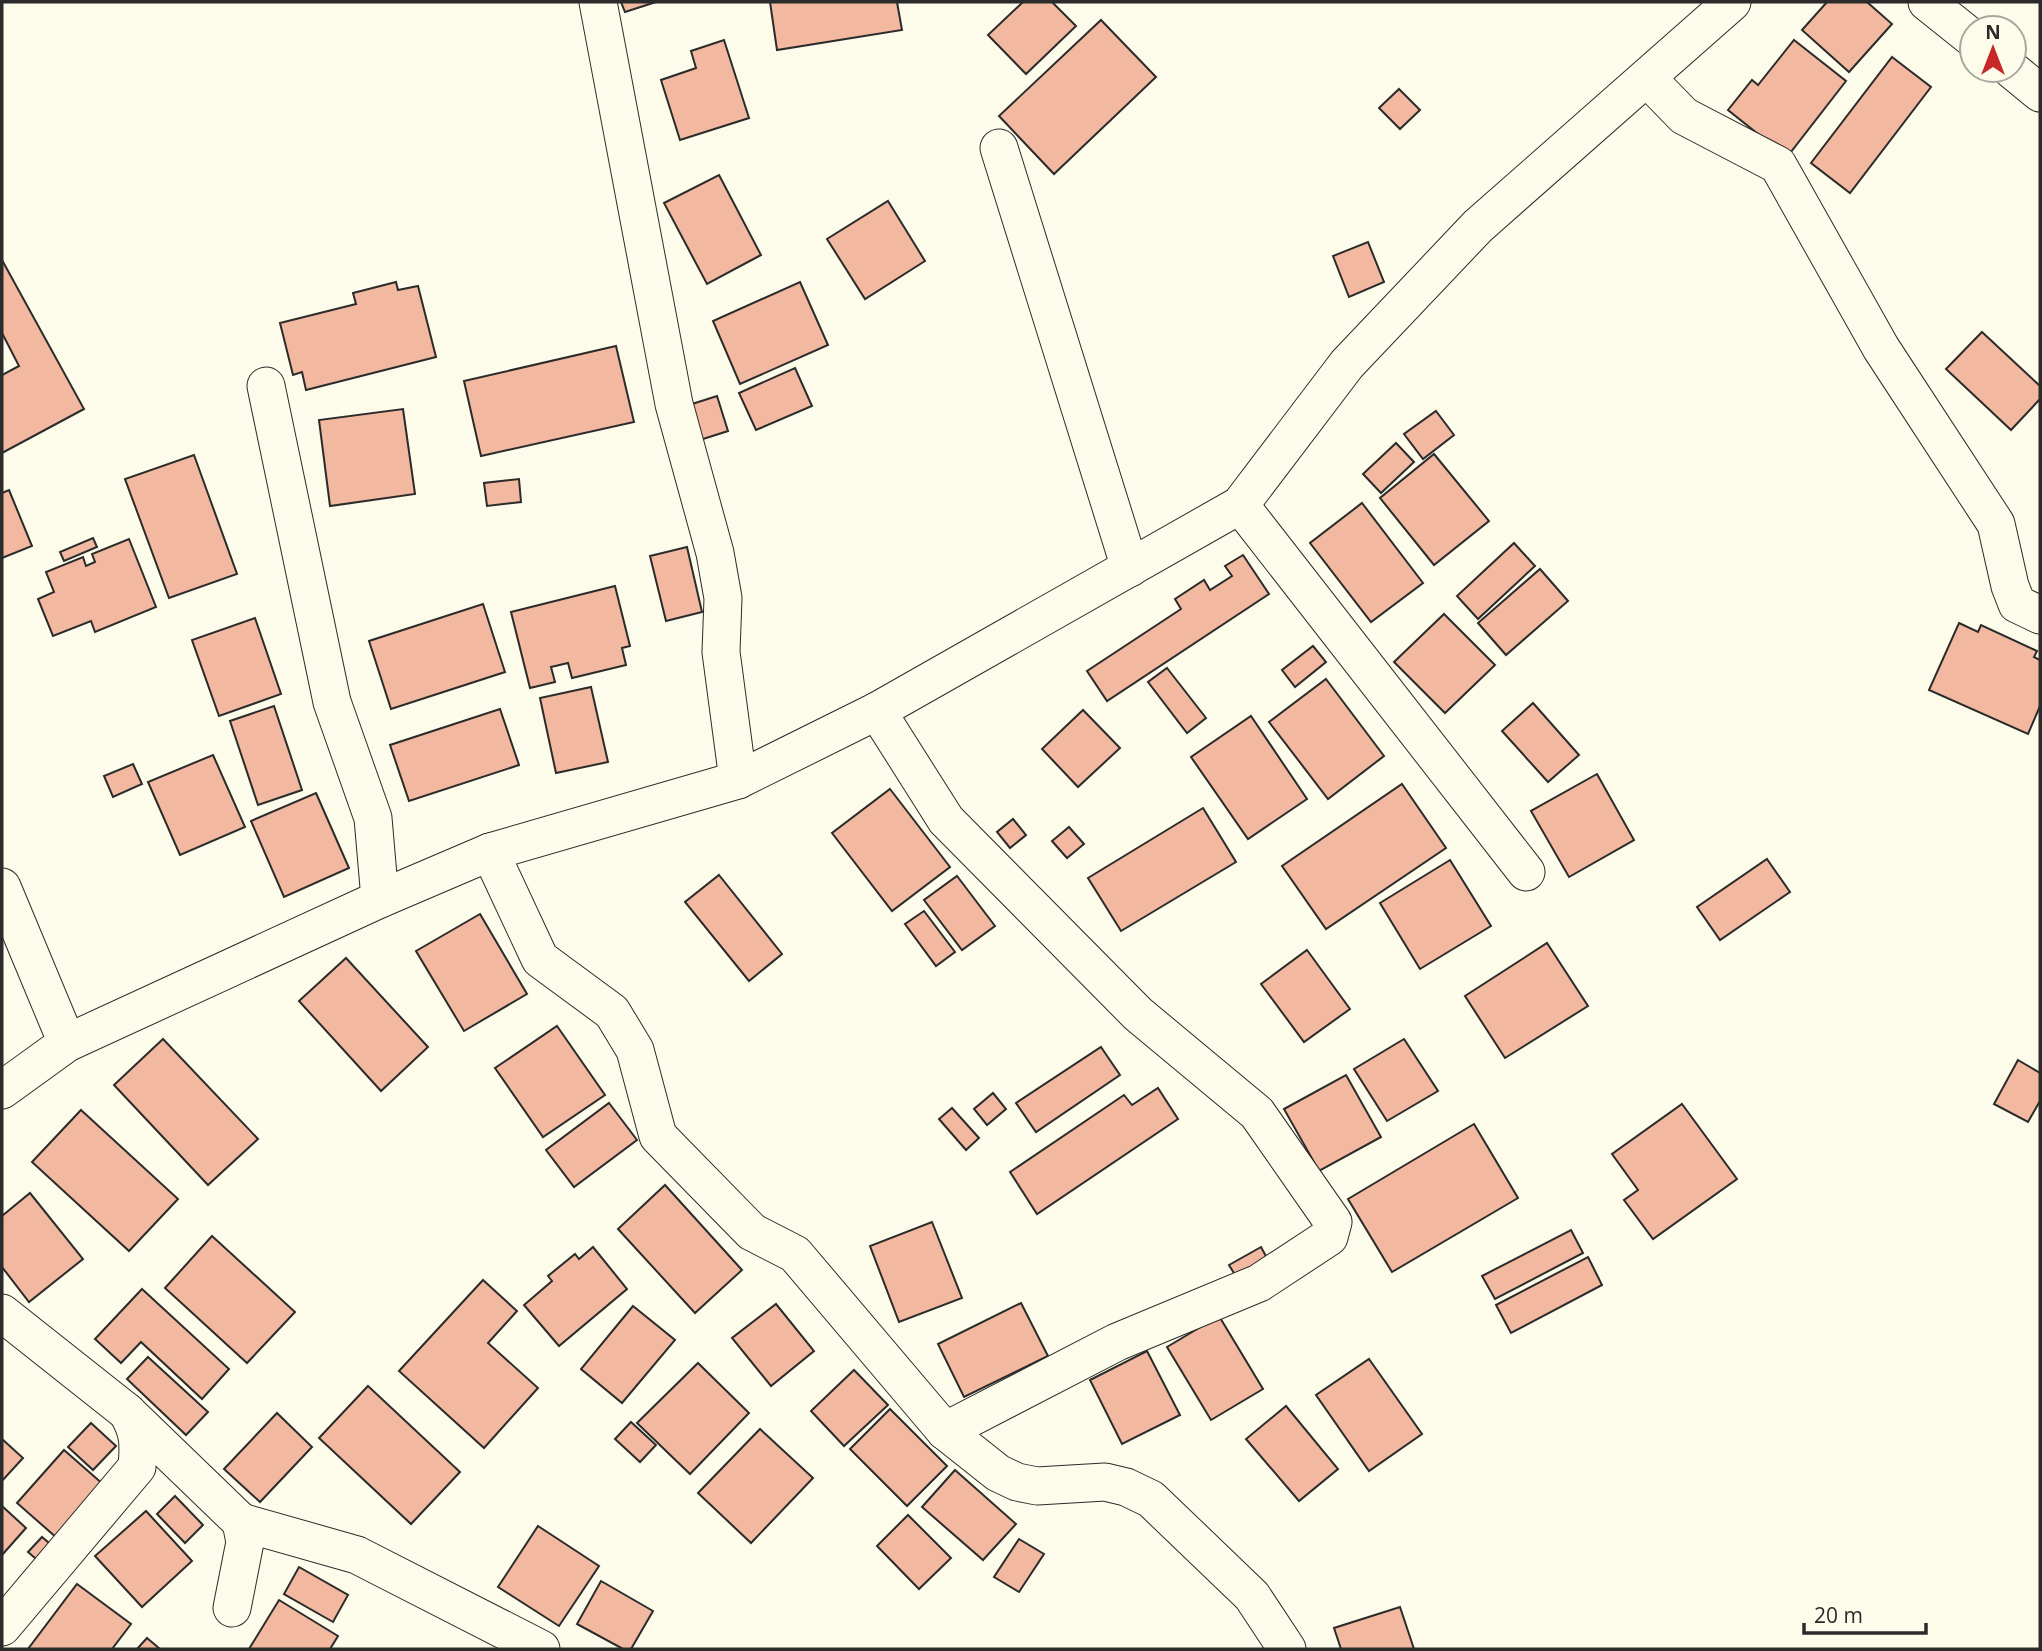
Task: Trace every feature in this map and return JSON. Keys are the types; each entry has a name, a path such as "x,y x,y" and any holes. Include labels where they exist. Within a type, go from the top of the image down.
{"street":[{"path":"598,2 674,404 722,587 721,652 738,780"},
{"path":"2,1090 67,1043 380,899 490,852 738,780 877,711 1240,505 1348,365 1469,236 1732,2"},
{"path":"1927,2 1958,27"},
{"path":"1647,78 1684,116 1778,165 1881,348 1996,524 2010,586 2017,604 2040,615"},
{"path":"999,148 1130,568"},
{"path":"266,386 332,702 373,818 380,899"},
{"path":"1240,505 1526,872"},
{"path":"877,711 946,820 1138,1014 1257,1113 1332,1222 1329,1237 1259,1283 1117,1342 945,1431"},
{"path":"490,852 540,959 612,1012 635,1050 658,1136 752,1231 795,1254 945,1431 998,1473 1017,1482 1037,1486 1105,1482 1126,1487 1152,1499 1252,1596 1287,1649"},
{"path":"2,887 67,1043"},
{"path":"2,1313 127,1412 241,1522 356,1555 541,1649"},
{"path":"2,1627 138,1467 137,1428 127,1412"},
{"path":"232,1608 245,1542 241,1522"}],"building":[{"path":"621,2 656,2 625,12"},
{"path":"770,2 897,2 902,30 777,50"},
{"path":"1023,2 1052,2 1076,26 1026,74 988,35"},
{"path":"1827,2 1867,2 1892,24 1849,72 1802,30"},
{"path":"1101,20 1156,77 1054,174 999,116"},
{"path":"724,40 749,118 680,140 661,80 696,68 691,51"},
{"path":"1794,40 1846,81 1787,157 1728,110 1752,80 1758,85"},
{"path":"1892,57 1931,87 1850,193 1811,163"},
{"path":"1399,89 1420,110 1400,129 1379,108"},
{"path":"719,175 761,255 707,284 664,203"},
{"path":"888,201 925,261 865,299 827,239"},
{"path":"1368,242 1384,282 1349,297 1333,256"},
{"path":"2,260 84,409 2,453 2,375 19,366 2,333"},
{"path":"396,282 398,290 418,286 436,357 306,390 302,372 293,375 280,323 356,304 353,293"},
{"path":"800,282 828,345 740,384 713,321"},
{"path":"1982,332 2040,386 2040,399 2011,430 1946,369"},
{"path":"616,346 634,422 481,456 464,381"},
{"path":"795,368 812,406 756,430 739,393"},
{"path":"717,396 728,431 700,440 689,405"},
{"path":"403,409 415,494 330,506 319,420"},
{"path":"1436,411 1454,435 1423,459 1404,434"},
{"path":"1396,443 1414,462 1381,493 1363,474"},
{"path":"1434,454 1489,521 1434,565 1380,498"},
{"path":"194,455 237,574 169,598 125,479"},
{"path":"519,479 521,502 487,506 484,483"},
{"path":"9,490 32,546 2,558 2,493"},
{"path":"1362,503 1423,583 1371,622 1310,543"},
{"path":"93,538 97,547 64,561 60,552"},
{"path":"129,539 156,607 95,632 91,621 53,636 38,599 54,592 46,572 83,557 86,566 95,562 92,554"},
{"path":"1514,543 1535,566 1478,619 1457,596"},
{"path":"687,547 702,612 666,621 650,556"},
{"path":"1243,555 1269,594 1107,701 1087,671 1181,609 1175,599 1204,580 1210,590 1232,576 1225,566"},
{"path":"1540,569 1568,601 1506,655 1478,623"},
{"path":"615,586 630,646 622,648 626,665 572,678 568,663 551,667 555,682 530,688 511,612"},
{"path":"483,604 505,672 391,709 369,641"},
{"path":"1444,614 1495,665 1445,713 1394,662"},
{"path":"255,618 281,694 219,716 192,640"},
{"path":"1959,623 1978,632 1981,625 2037,651 2034,657 2040,660 2040,706 2028,734 1929,690"},
{"path":"1313,646 1326,662 1295,687 1282,670"},
{"path":"1167,668 1206,718 1187,733 1148,682"},
{"path":"1326,679 1384,756 1328,799 1269,722"},
{"path":"591,687 608,762 556,773 540,698"},
{"path":"1533,703 1579,755 1548,782 1502,731"},
{"path":"274,706 302,790 258,805 230,721"},
{"path":"500,709 519,765 409,801 390,745"},
{"path":"1083,710 1120,748 1078,787 1042,749"},
{"path":"1251,716 1307,799 1248,839 1191,757"},
{"path":"213,755 245,827 180,855 148,782"},
{"path":"133,764 142,784 113,797 104,776"},
{"path":"1597,774 1634,840 1569,877 1531,811"},
{"path":"1402,784 1446,848 1326,929 1282,866"},
{"path":"890,789 950,867 892,911 832,833"},
{"path":"316,793 349,868 284,897 251,821"},
{"path":"1203,808 1236,862 1121,931 1088,878"},
{"path":"1013,819 1026,835 1010,848 997,832"},
{"path":"1069,827 1084,844 1067,858 1052,841"},
{"path":"1767,859 1790,892 1720,940 1697,907"},
{"path":"1450,860 1491,926 1420,969 1380,903"},
{"path":"719,875 782,954 749,981 685,902"},
{"path":"957,876 995,926 962,950 924,900"},
{"path":"924,911 955,952 936,966 905,924"},
{"path":"480,914 527,994 464,1031 416,951"},
{"path":"1547,943 1588,1006 1505,1058 1465,996"},
{"path":"1307,950 1350,1009 1304,1042 1261,984"},
{"path":"346,958 428,1047 381,1091 299,1001"},
{"path":"557,1026 605,1095 543,1137 495,1068"},
{"path":"163,1039 258,1139 208,1185 114,1085"},
{"path":"1404,1039 1438,1091 1387,1121 1354,1069"},
{"path":"1101,1047 1120,1075 1036,1132 1016,1103"},
{"path":"2018,1060 2040,1073 2040,1101 2028,1122 1994,1104"},
{"path":"1346,1075 1381,1137 1319,1171 1284,1109"},
{"path":"1158,1088 1178,1119 1037,1214 1010,1172 1124,1095 1132,1105"},
{"path":"993,1093 1006,1109 987,1125 974,1109"},
{"path":"609,1103 637,1140 574,1187 546,1150"},
{"path":"1682,1104 1737,1179 1653,1239 1624,1200 1638,1190 1612,1154"},
{"path":"952,1108 979,1138 966,1150 939,1119"},
{"path":"81,1110 178,1199 129,1251 32,1162"},
{"path":"1474,1124 1518,1198 1392,1272 1348,1199"},
{"path":"665,1185 742,1270 695,1313 618,1229"},
{"path":"30,1193 83,1259 29,1302 2,1267 2,1216"},
{"path":"932,1222 962,1298 899,1322 870,1246"},
{"path":"1571,1230 1583,1253 1495,1299 1482,1276"},
{"path":"212,1236 295,1312 247,1363 165,1288"},
{"path":"593,1247 627,1289 559,1346 524,1305 552,1281 548,1276 575,1254 579,1259"},
{"path":"1261,1247 1274,1271 1243,1288 1229,1265"},
{"path":"1588,1257 1602,1285 1511,1333 1496,1305"},
{"path":"483,1280 517,1311 488,1343 538,1388 484,1448 399,1371"},
{"path":"142,1289 229,1369 202,1399 141,1342 121,1363 95,1339"},
{"path":"1021,1303 1048,1356 964,1397 938,1344"},
{"path":"776,1304 814,1351 771,1386 732,1338"},
{"path":"633,1306 675,1340 622,1403 581,1369"},
{"path":"1219,1316 1263,1389 1211,1420 1167,1347"},
{"path":"1147,1351 1180,1415 1122,1444 1090,1380"},
{"path":"148,1357 208,1412 186,1435 127,1379"},
{"path":"1369,1359 1422,1434 1369,1471 1316,1395"},
{"path":"698,1363 749,1413 690,1474 637,1423"},
{"path":"854,1370 888,1405 844,1446 811,1411"},
{"path":"368,1386 460,1472 411,1524 319,1438"},
{"path":"1286,1406 1338,1469 1299,1501 1246,1439"},
{"path":"890,1409 947,1466 907,1506 850,1449"},
{"path":"277,1413 312,1447 260,1502 224,1469"},
{"path":"631,1422 656,1445 640,1462 615,1439"},
{"path":"91,1423 116,1446 93,1470 68,1447"},
{"path":"760,1429 813,1478 751,1543 698,1493"},
{"path":"2,1439 23,1458 2,1481"},
{"path":"64,1450 112,1492 65,1545 17,1503"},
{"path":"955,1470 1016,1524 983,1560 922,1507"},
{"path":"175,1496 203,1525 185,1543 157,1514"},
{"path":"2,1506 26,1528 2,1555"},
{"path":"146,1511 192,1561 142,1607 95,1556"},
{"path":"908,1515 951,1558 919,1589 877,1546"},
{"path":"538,1526 599,1566 559,1626 498,1587"},
{"path":"42,1537 56,1549 43,1565 28,1552"},
{"path":"1019,1539 1044,1554 1019,1592 994,1577"},
{"path":"299,1567 348,1595 333,1622 284,1594"},
{"path":"601,1581 653,1611 631,1649 623,1649 577,1624"},
{"path":"77,1584 131,1624 112,1649 28,1649"},
{"path":"279,1600 338,1636 330,1649 249,1649"},
{"path":"1400,1607 1414,1649 1341,1649 1334,1628"},
{"path":"147,1638 160,1649 137,1649"}]}
